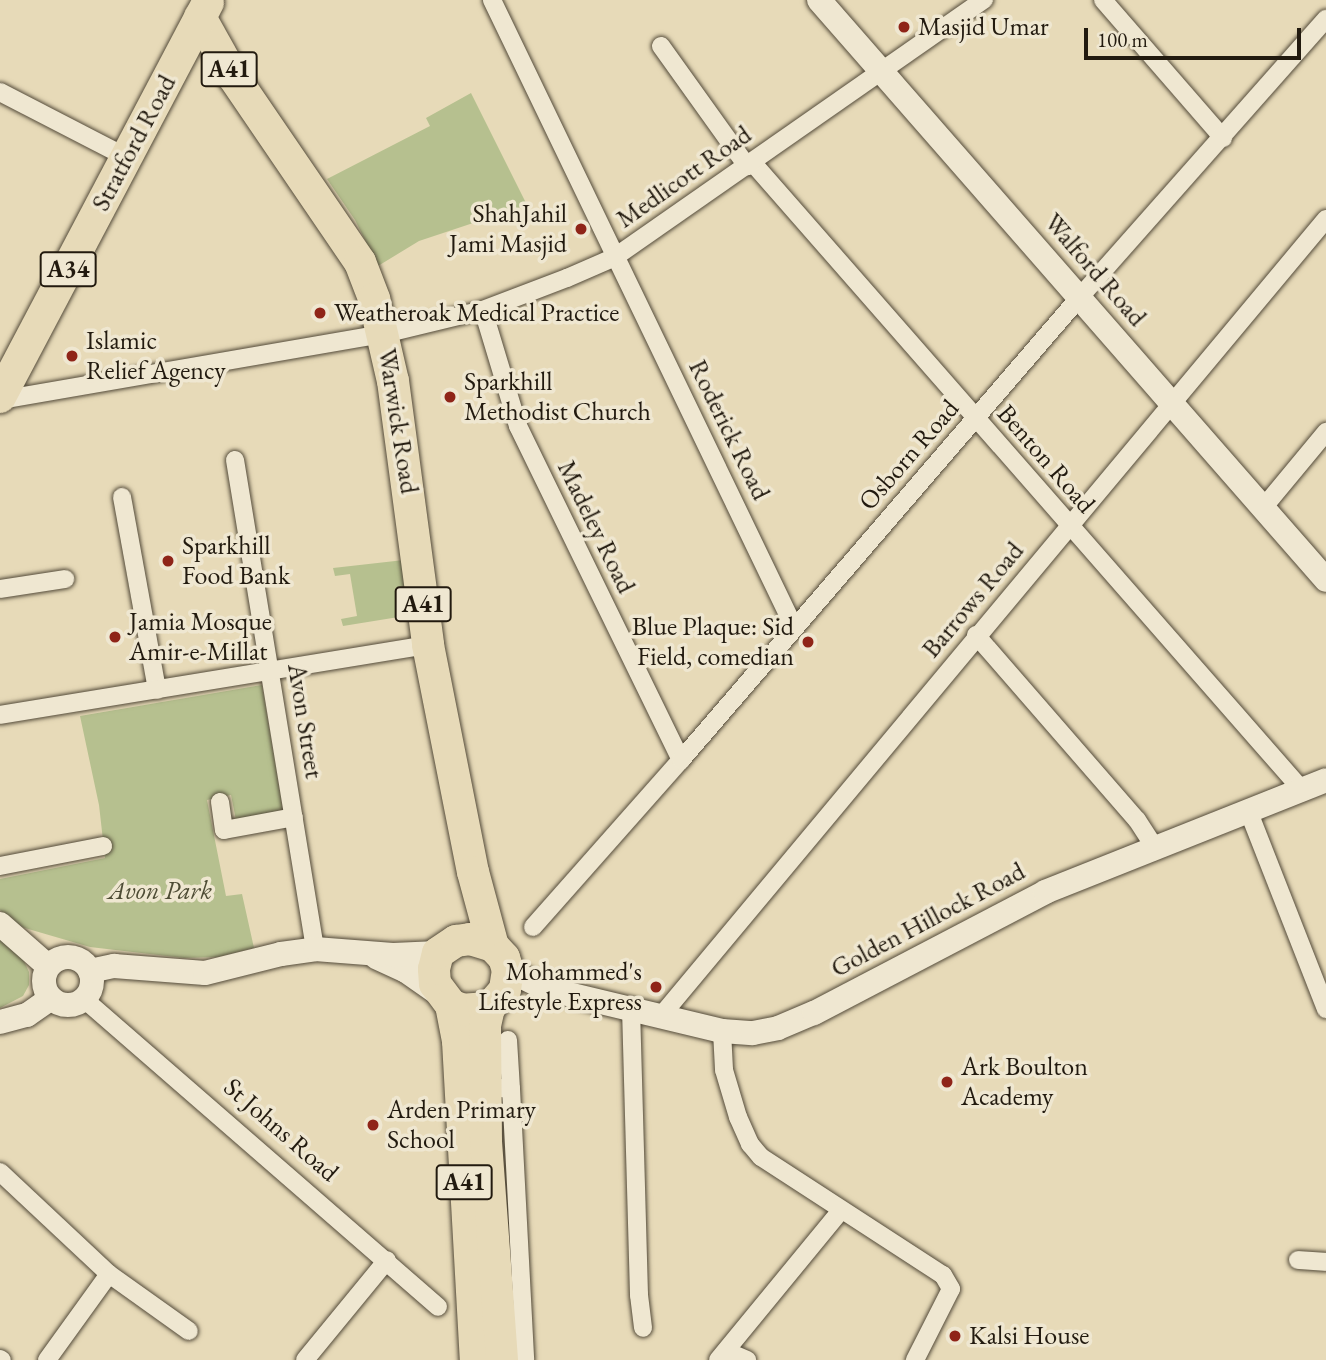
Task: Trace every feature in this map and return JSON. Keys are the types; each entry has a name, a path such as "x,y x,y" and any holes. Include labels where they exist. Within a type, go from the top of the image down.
{"highway":[{"path":"228,0 228,36 264,117"},
{"name":"Warwick Road","path":"204,9 233,75 360,262 384,334 409,489 428,645 473,872 500,958"},
{"name":"Stratford Road","path":"2,389 204,9"},
{"name":"Warwick Road","path":"447,947 472,894 473,872"},
{"path":"470,939 500,958 505,990 494,1005 463,1010 446,1000 435,984 433,969 447,947 470,939"},
{"name":"A41","path":"446,1000 458,1041 476,1360"},
{"name":"A41","path":"494,1005 485,1026 498,1088 489,1197 502,1360"}],"main road":[{"name":"Walford Road","path":"819,0 1326,580"},
{"name":"Golden Hillock Road","path":"500,958 547,989 722,1031 753,1033 778,1028 814,1013 1045,892 1154,846 1326,780"},
{"path":"0,925 48,966"},
{"path":"90,971 114,966 205,974 315,948 366,953 447,947"},
{"path":"366,953 406,971 446,1000"},
{"path":"71,956 86,964 92,986 84,999 71,1005 51,998 44,986 48,966 55,960 71,956"},
{"name":"Golden Hillock Road","path":"494,1005 547,989"},
{"path":"0,1022 27,1015 51,998"}],"street":[{"name":"Roderick Road","path":"492,0 794,627"},
{"name":"Medlicott Road","path":"2,389 384,334 483,310 615,257 984,0"},
{"path":"1103,0 1223,138"},
{"name":"Osborn Road","path":"533,927 561,886 681,760 1079,298 1326,19"},
{"name":"Benton Road","path":"661,46 750,164 1301,789"},
{"path":"0,92 126,157"},
{"name":"Barrows Road","path":"661,1016 976,635 1070,527 1326,219"},
{"name":"Madeley Road","path":"483,310 518,426 681,760"},
{"path":"1263,508 1326,432"},
{"name":"Avon Street","path":"235,460 315,948"},
{"path":"122,497 157,691"},
{"path":"0,589 65,579"},
{"path":"976,635 1137,820 1154,846"},
{"path":"0,715 428,645"},
{"path":"220,802 224,830 294,817"},
{"path":"1248,810 1326,1009"},
{"path":"0,866 103,846"},
{"name":"St Johns Road","path":"84,999 438,1307"},
{"path":"631,1009 639,1295 643,1328"},
{"path":"722,1031 724,1070 750,1144 761,1157 943,1275 951,1289 915,1360"},
{"path":"508,1040 498,1088 524,1360"},
{"path":"0,1172 109,1274 189,1331"},
{"path":"747,1360 722,1355 841,1210"},
{"path":"305,1360 387,1260"},
{"path":"1298,1260 1326,1262"},
{"path":"47,1360 109,1274"}],"green space":[{"path":"471,93 527,205 419,241 378,266 355,220 327,179 430,126 426,118"},
{"path":"404,560 411,615 343,626 341,619 357,616 350,574 335,576 333,568"},
{"name":"Avon Park","path":"262,685 283,810 236,820 231,795 207,800 226,896 242,894 254,948 218,957 184,958 90,947 18,926 0,910 0,879 105,858 99,805 80,716"},
{"path":"0,939 23,959 29,972 29,985 23,996 0,1008"}],"place":[{"name":"Masjid Umar","path":"904,27"},
{"name":"ShahJahil Jami Masjid","path":"581,229"},
{"name":"Weatheroak Medical Practice","path":"320,313"},
{"name":"Islamic Relief Agency","path":"72,356"},
{"name":"Sparkhill Methodist Church","path":"450,397"},
{"name":"Sparkhill Food Bank","path":"168,561"},
{"name":"Jamia Mosque Amir-e-Millat","path":"115,637"},
{"name":"Blue Plaque: Sid Field, comedian","path":"808,642"},
{"name":"Mohammed's Lifestyle Express","path":"656,987"},
{"name":"Ark Boulton Academy","path":"947,1082"},
{"name":"Arden Primary School","path":"373,1125"},
{"name":"Kalsi House","path":"955,1336"}]}
